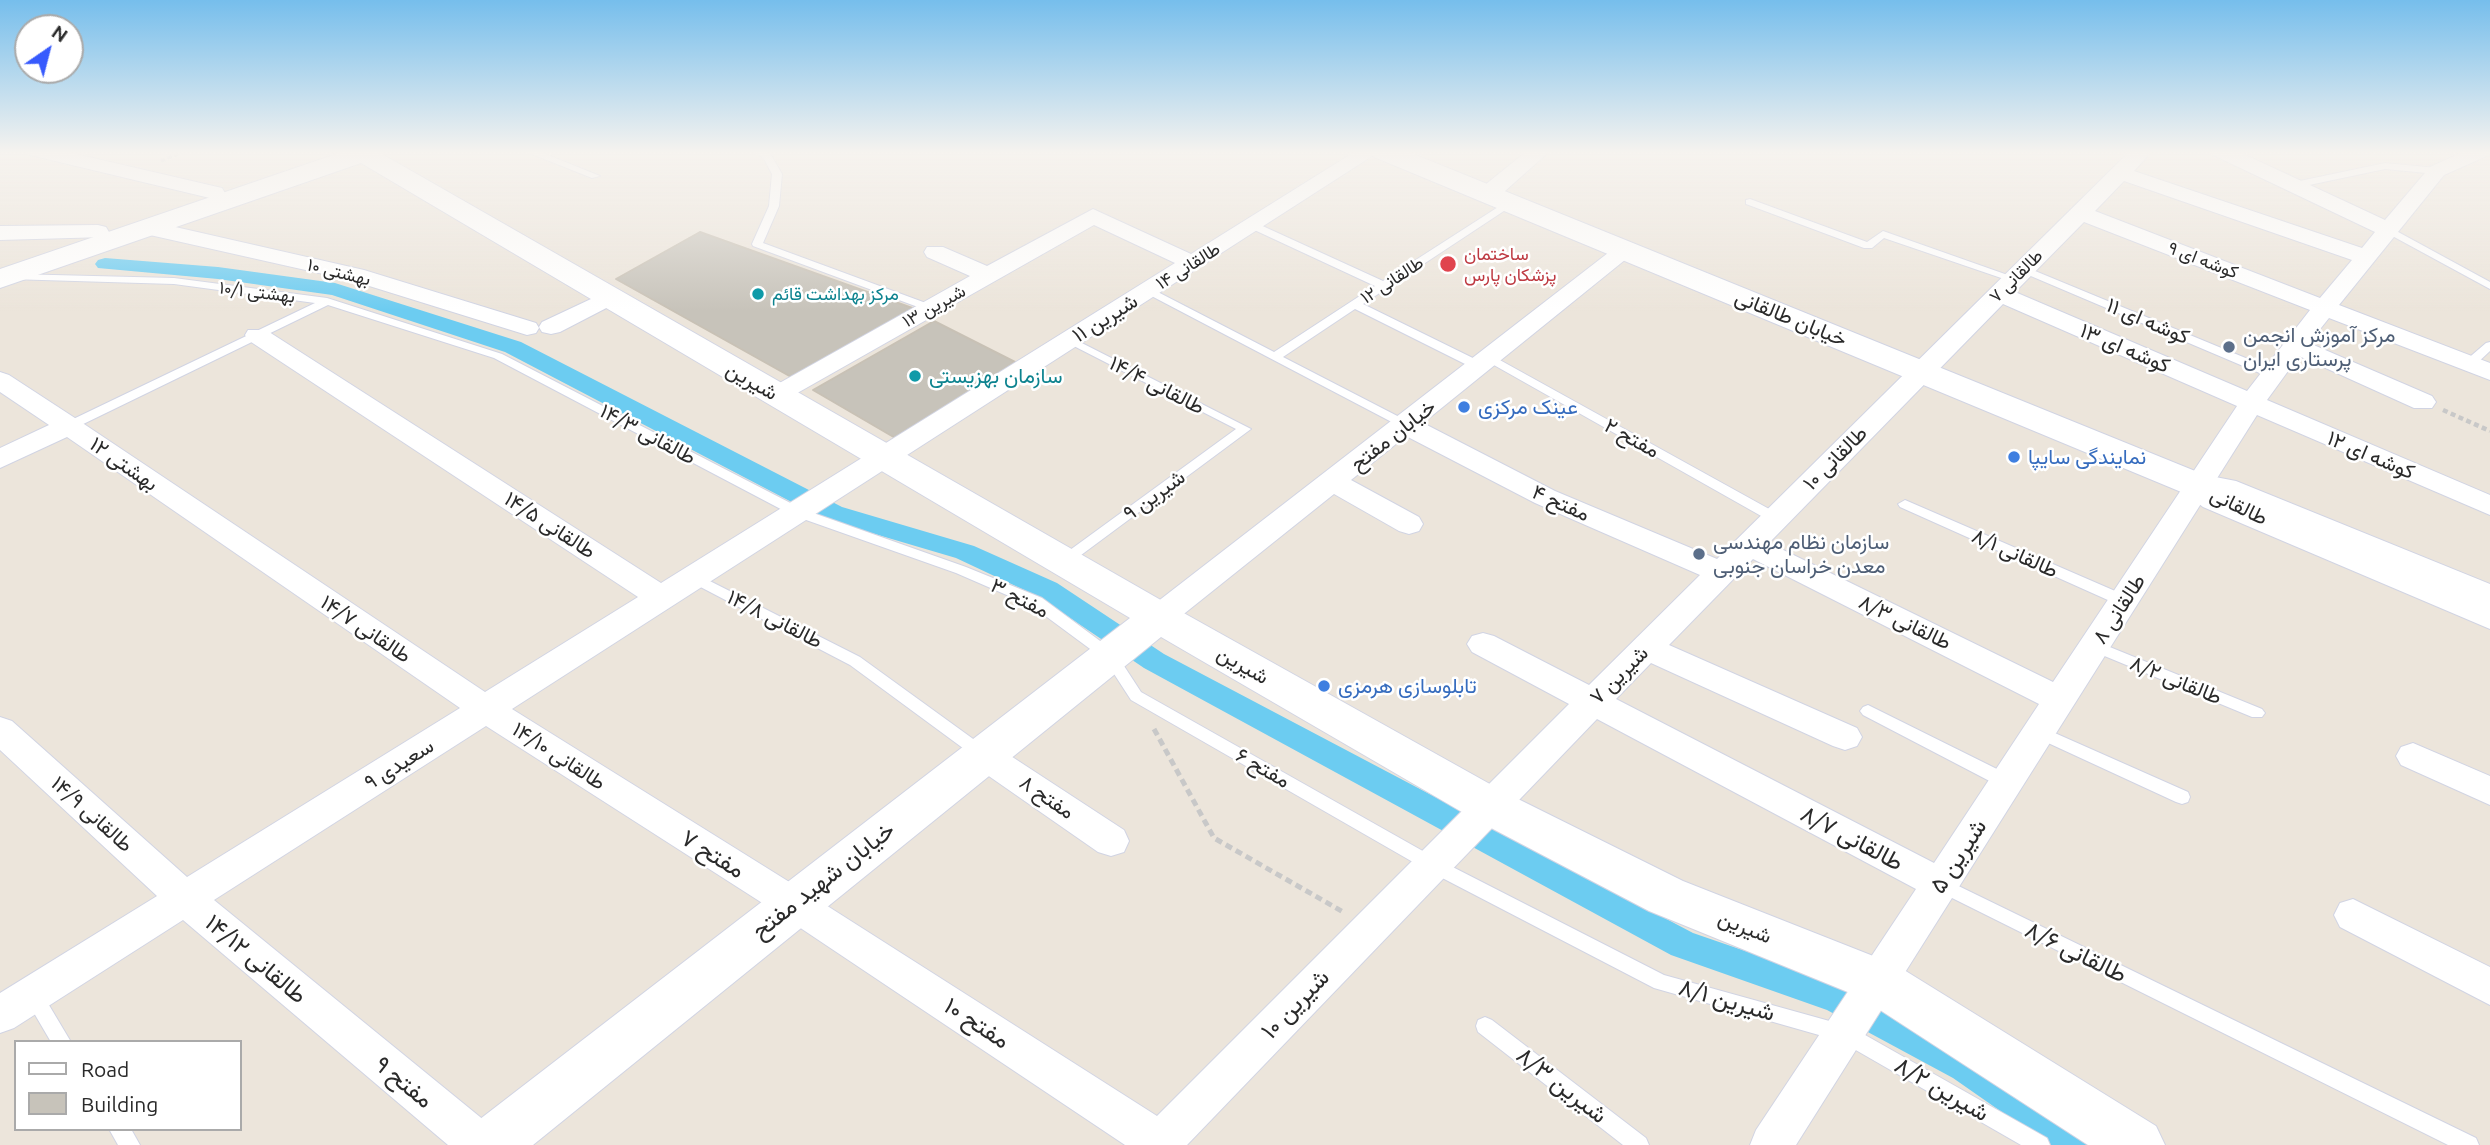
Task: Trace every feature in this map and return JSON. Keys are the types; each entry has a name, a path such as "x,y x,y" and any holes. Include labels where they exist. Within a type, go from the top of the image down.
{"street":[{"path":"3,274 98,232 180,204"},
{"path":"3,274 149,228 213,204"},
{"name":"شیرین","path":"447,204 1490,806 1666,896 1878,981 2137,1145"},
{"name":"طالقانی ۱۴","path":"1149,291 1285,204"},
{"name":"خیابان طالقانی","path":"1511,204 2199,486"},
{"name":"طالقانی ۷","path":"1921,372 2089,204"},
{"path":"2212,204 2366,257"},
{"path":"2336,204 2389,230"},
{"name":"طالقانی ۸","path":"2039,732 2252,403 2294,345 2410,204"},
{"name":"کوشه ای ۹","path":"2080,213 2479,368"},
{"name":"شیرین ۱۳","path":"776,395 1093,216 1192,263"},
{"name":"بهشتی ۱۰","path":"149,228 356,275 539,328 608,298"},
{"path":"0,233 98,232"},
{"name":"خیابان مفتح","path":"1159,617 1625,251"},
{"path":"935,252 989,276"},
{"name":"کوشه ای ۱۳","path":"2012,281 2252,403"},
{"name":"شیرین ۱۱","path":"840,485 1149,291"},
{"name":"طالقانی ۱۴/۵","path":"257,335 662,598"},
{"path":"2294,345 2423,402"},
{"name":"طالقانی ۱۰","path":"1749,545 1921,372"},
{"name":"بهشتی ۱۲","path":"0,380 247,549"},
{"name":"کوشه ای ۱۲","path":"2252,403 2490,506"},
{"name":"مفتح ۴","path":"1405,425 1545,497 1721,572"},
{"path":"0,459 69,426"},
{"path":"1333,482 1409,524"},
{"name":"سعیدی ۹","path":"0,1016 840,485"},
{"name":"طالقانی","path":"2199,486 2223,489 2490,599"},
{"name":"طالقانی","path":"2199,486 2216,499 2490,615"},
{"name":"شیرین ۷","path":"1431,864 1749,545"},
{"name":"طالقانی ۸/۳","path":"1749,545 2060,700"},
{"name":"طالقانی ۱۴/۷","path":"247,549 486,709"},
{"name":"خیابان شهید مفتح","path":"490,1145 982,754 1159,617"},
{"name":"طالقانی ۸/۷","path":"1483,644 1940,884"},
{"path":"1647,648 1845,737"},
{"name":"طالقانی ۱۴/۱۰","path":"486,709 633,804"},
{"name":"طالقانی ۱۴/۹","path":"0,730 185,899"},
{"name":"شیرین ۵","path":"1771,1145 2039,732"},
{"name":"مفتح ۸","path":"982,754 1111,841"},
{"path":"2413,756 2490,791"},
{"name":"مفتح ۷","path":"633,804 794,904"},
{"name":"شیرین ۱۰","path":"1160,1144 1431,864"},
{"name":"طالقانی ۱۴/۱۲","path":"185,899 327,1019"},
{"name":"مفتح ۱۰","path":"794,904 1160,1144"},
{"path":"2354,915 2490,987"},
{"name":"مفتح ۹","path":"327,1019 481,1145"}],"lane":[{"path":"774,204 757,244 930,308"},
{"name":"طالقانی ۱۲","path":"1275,357 1383,285 1491,204"},
{"name":"کوشه ای ۱۱","path":"1757,204 1868,246 1883,234 2273,374"},
{"path":"1252,225 1383,285"},
{"path":"2389,230 2490,286"},
{"name":"بهشتی ۱۰/۱","path":"3,274 174,281 327,301 498,356"},
{"path":"1149,291 1405,425"},
{"path":"69,426 327,301"},
{"name":"مفتح ۲","path":"1355,304 1484,362 1775,518"},
{"name":"طالقانی ۱۴/۴","path":"1070,340 1245,429"},
{"path":"2479,368 2490,345"},
{"name":"طالقانی ۱۴/۳","path":"498,356 797,512 961,570"},
{"name":"شیرین ۹","path":"1064,561 1245,429"},
{"name":"طالقانی ۸/۱","path":"1905,504 2124,601"},
{"name":"مفتح ۳","path":"961,570 1037,602 1111,656"},
{"name":"طالقانی ۱۴/۸","path":"694,578 855,661 982,754"},
{"name":"طالقانی ۸/۲","path":"2095,646 2258,713"},
{"name":"مفتح ۶","path":"1111,656 1136,696 1431,864 1613,958"},
{"path":"1868,711 2007,782"},
{"path":"2039,732 2182,797"},
{"name":"طالقانی ۸/۶","path":"1940,884 2469,1145"},
{"name":"شیرین ۸/۱","path":"1613,958 1660,982 1844,1033"},
{"path":"32,995 61,1040"},
{"name":"شیرین ۸/۳","path":"1485,1026 1639,1145"},
{"name":"شیرین ۸/۲","path":"1844,1033 2040,1145"}],"path":[{"path":"2423,402 2490,431"},
{"path":"1136,696 1214,838 1370,927"}],"building":[{"name":"مرکز بهداشت قائم","path":"700,232 915,309 793,378 616,279"},
{"name":"سازمان بهزیستی","path":"934,321 1015,362 897,439 813,390"}],"waterway":[{"path":"105,264 218,273 335,289 513,347 833,513 965,552 1048,590 1154,661 1683,944 1838,998 1966,1066 2081,1145"}],"place":[{"name":"ساختمان پزشکان پارس","path":"1448,264"},
{"name":"مرکز بهداشت قائم","path":"758,294"},
{"name":"مرکز آموزش انجمن پرستاری ایران","path":"2229,347"},
{"name":"سازمان بهزیستی","path":"915,376"},
{"name":"عینک مرکزی","path":"1464,407"},
{"name":"نمایندگی سایپا","path":"2014,457"},
{"name":"سازمان نظام مهندسی معدن خراسان جنوبی","path":"1699,554"},
{"name":"تابلوسازی هرمزی","path":"1324,686"}]}
